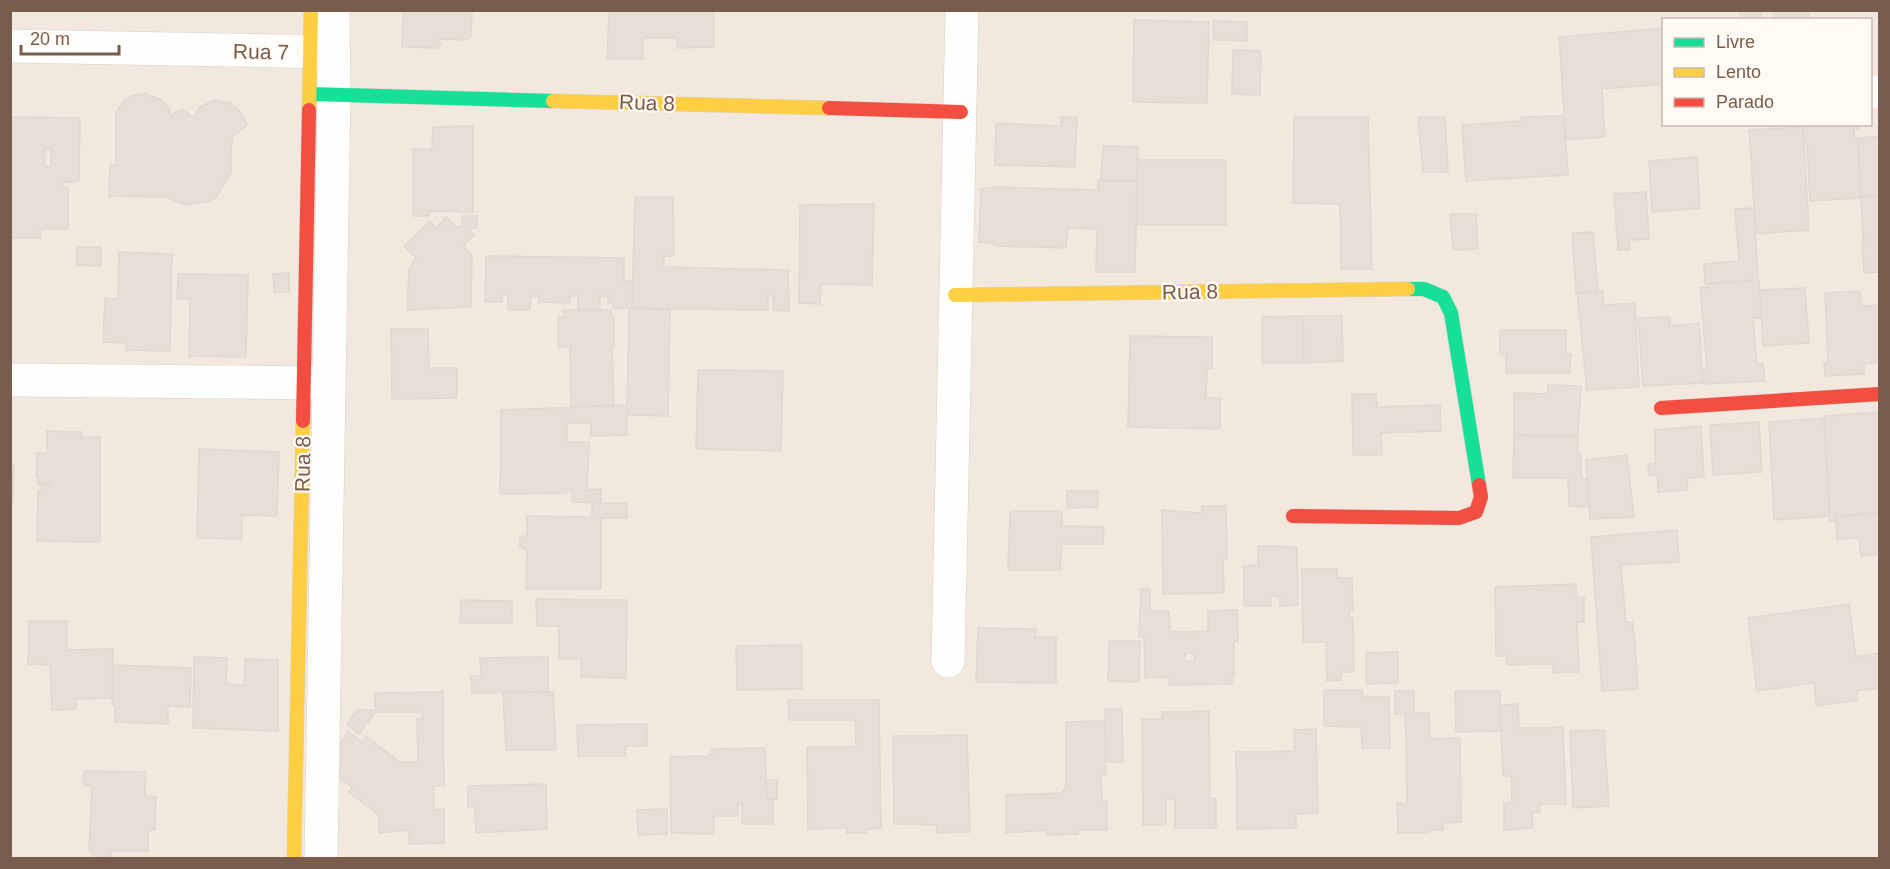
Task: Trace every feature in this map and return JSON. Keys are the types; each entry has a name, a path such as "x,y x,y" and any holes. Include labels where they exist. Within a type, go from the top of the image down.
{"street":[{"path":"311,10 321,53 322,94"},
{"path":"321,53 333,10"},
{"path":"948,661 962,10"},
{"name":"Rua 7","path":"10,46 321,53"},
{"name":"Rua 8","path":"321,858 317,383 322,94 961,112"},
{"name":"Rua 8","path":"955,295 1424,289 1443,297 1451,313 1481,497 1476,512 1459,519 1293,516"},
{"path":"10,380 317,383"},
{"name":"Rua 8","path":"294,858 317,383"},
{"path":"1661,408 1880,394"}],"shaded area":[{"path":"10,11 1879,11 1879,858 11,858"}],"building":[{"path":"472,10 471,36 466,40 438,39 441,43 438,48 402,47 403,11"},
{"path":"625,10 714,10 714,47 677,48 677,38 643,38 643,59 607,59 609,13"},
{"path":"1740,10 1761,10 1762,18 1741,18"},
{"path":"1773,10 1809,10 1809,18 1774,18"},
{"path":"1134,20 1209,22 1207,103 1133,102"},
{"path":"1213,21 1247,22 1247,41 1214,40"},
{"path":"1662,28 1662,84 1602,89 1605,137 1566,140 1559,37"},
{"path":"1233,50 1261,51 1260,95 1232,94"},
{"path":"146,94 162,100 169,108 171,118 174,113 182,109 193,117 200,107 214,100 230,103 241,112 247,125 233,136 231,172 217,196 210,201 186,205 166,197 109,196 110,165 116,165 116,112 124,101 133,95"},
{"path":"1564,116 1568,175 1466,181 1462,125 1521,121 1521,117"},
{"path":"10,117 80,118 79,181 62,183 62,186 68,188 68,229 40,229 41,238 10,238","holes":["45,149 51,149 51,167 44,166"]},
{"path":"1061,117 1077,117 1075,167 995,165 996,123 1061,126"},
{"path":"1294,117 1368,117 1372,269 1341,269 1340,204 1293,203"},
{"path":"1418,117 1445,117 1448,172 1423,172"},
{"path":"473,126 473,212 429,211 429,216 413,216 413,149 432,149 433,127"},
{"path":"1802,126 1858,126 1858,129 1854,129 1854,138 1858,138 1860,198 1810,201 1807,144 1804,144"},
{"path":"1803,127 1809,230 1756,234 1749,130"},
{"path":"1880,136 1880,196 1861,197 1858,138"},
{"path":"1103,146 1138,147 1137,181 1101,181"},
{"path":"1697,157 1700,208 1652,212 1649,161"},
{"path":"1138,160 1226,160 1226,225 1136,225"},
{"path":"1098,180 1137,181 1135,272 1096,272 1097,229 1068,228 1066,248 995,246 993,243 979,242 981,189 993,187 1098,190"},
{"path":"1646,192 1649,239 1629,240 1630,250 1618,250 1614,194"},
{"path":"1880,196 1880,237 1863,238 1861,197"},
{"path":"635,197 673,197 674,256 664,256 664,267 788,270 789,311 773,310 773,296 768,296 768,310 632,308"},
{"path":"874,204 872,285 821,284 820,304 799,303 800,205"},
{"path":"1754,208 1758,280 1705,284 1704,264 1739,261 1735,209"},
{"path":"1450,214 1476,214 1478,249 1453,250"},
{"path":"462,216 477,216 477,228 468,228 474,235 463,246 472,254 471,307 407,310 409,269 416,258 404,246 430,221 436,228 446,217 458,228 462,225"},
{"path":"1593,232 1598,292 1576,293 1572,233"},
{"path":"1862,240 1880,240 1880,272 1864,273"},
{"path":"77,247 101,247 101,266 76,265"},
{"path":"119,252 172,254 170,351 126,350 126,343 103,342 105,298 118,299"},
{"path":"486,256 624,258 624,281 633,281 632,308 613,309 613,303 608,303 608,296 600,296 600,310 578,310 578,296 570,296 570,303 539,302 539,296 531,296 530,310 508,310 508,295 502,295 502,302 485,302"},
{"path":"289,273 289,292 274,292 273,274"},
{"path":"178,274 248,275 246,357 189,356 190,299 177,299"},
{"path":"1759,280 1761,318 1753,318 1757,364 1763,364 1765,381 1703,384 1702,369 1707,368 1700,288 1708,287 1708,284"},
{"path":"1805,288 1809,343 1763,346 1760,290"},
{"path":"1603,291 1604,305 1635,303 1639,387 1587,390 1577,293"},
{"path":"1860,291 1861,306 1880,305 1880,362 1864,364 1864,374 1825,376 1824,363 1828,363 1825,293"},
{"path":"629,309 670,310 668,416 627,415"},
{"path":"564,310 611,310 611,317 614,317 614,347 612,347 614,405 571,407 570,347 558,347 558,317 564,317"},
{"path":"1303,316 1342,316 1343,361 1304,363"},
{"path":"1303,316 1304,363 1262,363 1262,317"},
{"path":"1670,317 1670,326 1699,323 1703,383 1643,386 1638,318"},
{"path":"391,329 428,329 429,368 457,368 457,398 392,399"},
{"path":"1500,330 1566,330 1566,354 1571,354 1570,373 1506,373 1506,355 1500,354"},
{"path":"1130,336 1212,337 1212,368 1207,368 1206,398 1220,398 1220,429 1128,427"},
{"path":"698,370 783,371 781,451 696,449"},
{"path":"1548,385 1581,386 1578,436 1514,435 1514,393 1548,394"},
{"path":"1352,394 1376,394 1377,407 1440,405 1441,431 1381,433 1382,455 1353,455"},
{"path":"627,405 627,435 591,436 591,423 567,423 567,442 589,442 587,490 601,489 601,503 572,502 572,490 566,490 566,493 500,494 501,410"},
{"path":"1880,412 1880,513 1835,516 1835,521 1830,521 1824,416"},
{"path":"1824,418 1830,516 1774,520 1769,422"},
{"path":"1759,422 1762,472 1713,475 1710,425"},
{"path":"1701,426 1704,477 1687,478 1688,490 1658,492 1657,475 1649,476 1648,467 1649,464 1655,464 1655,430"},
{"path":"47,431 82,432 81,437 100,437 100,542 37,541 38,490 42,491 42,484 38,484 38,476 36,477 37,453 47,453"},
{"path":"1514,435 1578,436 1581,478 1587,479 1589,507 1569,506 1568,478 1513,478"},
{"path":"199,449 279,452 277,516 242,515 242,539 197,538"},
{"path":"1627,455 1634,517 1590,519 1586,460"},
{"path":"10,465 14,465 13,503 10,503"},
{"path":"1067,491 1098,491 1098,507 1067,508"},
{"path":"592,503 627,503 627,518 601,518 601,589 526,589 527,550 520,547 520,538 527,535 527,516 592,517"},
{"path":"1202,506 1226,506 1227,558 1223,559 1224,593 1163,594 1162,510 1201,513"},
{"path":"1010,511 1062,511 1062,526 1104,527 1103,544 1062,544 1060,570 1008,570"},
{"path":"1880,513 1880,554 1861,556 1859,538 1837,539 1835,516"},
{"path":"1677,530 1679,562 1621,565 1626,622 1632,622 1635,640 1638,689 1602,691 1591,537"},
{"path":"1258,546 1297,547 1298,605 1280,606 1280,597 1270,596 1271,606 1244,606 1244,566 1258,565"},
{"path":"1302,569 1337,569 1337,578 1352,578 1353,611 1349,611 1349,618 1353,618 1354,672 1341,672 1341,680 1327,681 1326,642 1303,642"},
{"path":"1576,584 1576,597 1584,597 1584,622 1577,622 1579,672 1553,673 1553,664 1507,665 1507,656 1496,656 1495,587"},
{"path":"1141,589 1150,589 1150,611 1169,611 1170,632 1208,631 1208,611 1237,610 1238,641 1234,641 1232,684 1169,685 1169,677 1145,678 1144,637 1139,637","holes":["1185,653 1194,653 1195,661 1185,661"]},
{"path":"536,599 627,600 626,678 581,677 581,659 559,659 559,626 537,626"},
{"path":"461,600 512,601 512,623 460,623"},
{"path":"1849,604 1856,657 1880,653 1880,688 1857,691 1858,700 1816,706 1814,683 1757,691 1748,618"},
{"path":"29,621 67,621 67,650 113,649 112,698 76,699 76,709 52,710 50,665 28,664"},
{"path":"978,628 1036,629 1035,637 1056,637 1056,683 976,682"},
{"path":"1109,641 1140,641 1139,682 1108,681"},
{"path":"802,645 802,689 737,690 736,646"},
{"path":"1398,652 1398,683 1366,684 1366,653"},
{"path":"194,657 227,658 226,684 244,685 245,659 278,660 278,731 193,728"},
{"path":"548,657 548,692 472,693 471,676 481,676 480,658"},
{"path":"113,665 191,668 190,707 168,706 168,724 115,722 115,705 112,705"},
{"path":"1324,690 1362,690 1363,697 1389,697 1390,748 1362,748 1361,727 1324,726"},
{"path":"1395,691 1414,691 1414,713 1429,713 1430,739 1460,738 1461,822 1443,823 1443,830 1430,830 1430,833 1398,833 1397,804 1407,803 1406,738 1405,714 1395,714"},
{"path":"1455,691 1500,691 1501,731 1456,732"},
{"path":"443,692 444,786 434,786 434,810 444,809 444,843 409,844 409,830 379,833 379,815 349,792 352,787 336,775 334,755 348,731 362,742 366,736 400,762 418,762 417,719 422,719 422,712 375,712 359,734 347,724 357,710 375,710 375,693"},
{"path":"503,692 553,692 556,750 506,750"},
{"path":"788,700 879,700 881,828 868,829 866,833 847,833 847,828 808,829 807,747 856,747 855,720 789,720"},
{"path":"1518,704 1519,728 1563,727 1566,804 1539,804 1540,812 1532,813 1533,828 1504,830 1504,803 1512,802 1511,776 1503,776 1500,705"},
{"path":"1105,709 1122,709 1123,762 1106,762"},
{"path":"1209,711 1210,798 1216,798 1216,828 1175,828 1175,799 1166,799 1166,825 1143,825 1142,719 1162,719 1162,712"},
{"path":"1105,721 1106,774 1101,774 1102,801 1107,802 1107,830 1078,830 1078,834 1047,835 1046,830 1006,833 1006,795 1061,793 1066,788 1066,722"},
{"path":"647,724 647,746 626,746 625,756 578,756 577,725"},
{"path":"1316,729 1318,813 1296,814 1296,828 1237,829 1236,752 1295,751 1294,730"},
{"path":"1604,730 1609,806 1573,808 1570,731"},
{"path":"967,735 970,832 937,833 937,825 894,824 893,736"},
{"path":"765,748 767,799 773,799 773,824 742,824 742,804 738,804 738,816 714,816 714,834 671,833 670,757 708,756 712,754 712,749"},
{"path":"84,771 146,772 145,795 156,797 155,830 148,830 148,851 111,851 111,858 92,858 92,850 89,850 92,786 83,785"},
{"path":"766,780 777,780 777,799 767,799"},
{"path":"546,784 547,829 476,833 475,807 468,807 468,786"},
{"path":"667,809 667,834 638,835 637,810"}],"traffic: fast":[{"path":"310,94 553,101"},
{"path":"1408,289 1424,289 1443,297 1451,313 1479,485"}],"traffic: slow":[{"path":"309,110 311,10"},
{"path":"553,101 829,108"},
{"path":"955,295 1408,289"},
{"path":"294,858 303,421"}],"traffic: jam":[{"path":"829,108 961,112"},
{"path":"303,421 309,110"},
{"path":"1661,408 1880,394"},
{"path":"1293,516 1459,518 1476,512 1481,497 1479,485"}]}
